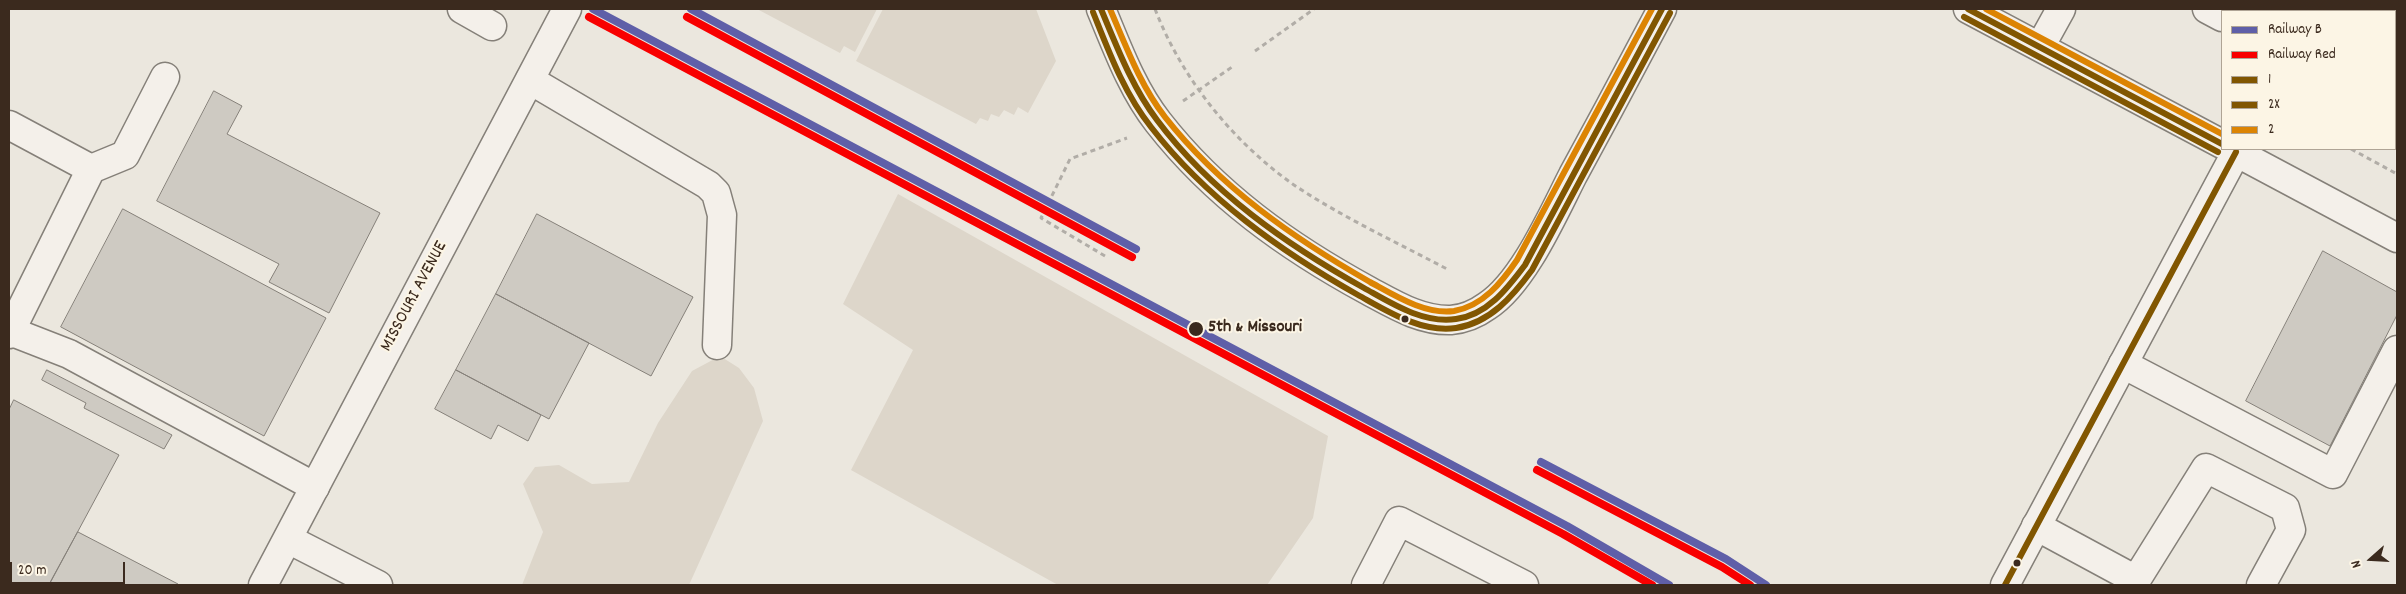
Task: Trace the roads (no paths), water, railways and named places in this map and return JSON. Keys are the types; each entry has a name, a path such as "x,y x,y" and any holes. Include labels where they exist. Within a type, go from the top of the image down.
{"main road":[{"path":"462,9 492,26"},
{"name":"MISSOURI AVENUE","path":"263,585 567,9"},
{"path":"1101,9 1124,64 1156,120 1202,174 1232,201 1263,225 1339,274 1416,314 1451,320 1464,318 1489,305 1513,281 1540,239 1662,9"},
{"path":"1968,9 2221,142"},
{"path":"2040,47 2060,9"},
{"path":"2206,9 2221,16"},
{"path":"165,77 125,155 90,169 10,333 69,354 314,487"},
{"path":"530,80 708,184 716,193 722,215 717,345"},
{"path":"9,124 90,169"},
{"path":"2005,585 2123,364 2231,150"},
{"path":"2236,150 2397,238"},
{"path":"2123,364 2333,474 2397,350"},
{"path":"2036,526 2135,583 2206,468 2285,508 2291,530 2261,585"},
{"path":"1366,585 1399,521 1524,585"},
{"path":"288,539 378,585"}],"rail line":[{"name":"B","path":"593,9 1567,526 1669,585"},
{"name":"B","path":"691,9 1136,249"},
{"name":"Red","path":"589,17 1563,534 1652,585"},
{"name":"Red","path":"687,17 1132,257"},
{"name":"B","path":"1541,462 1726,559 1766,585"},
{"name":"Red","path":"1537,470 1722,567 1750,585"}],"place":[{"name":"5th & Missouri","path":"1196,329"}]}
